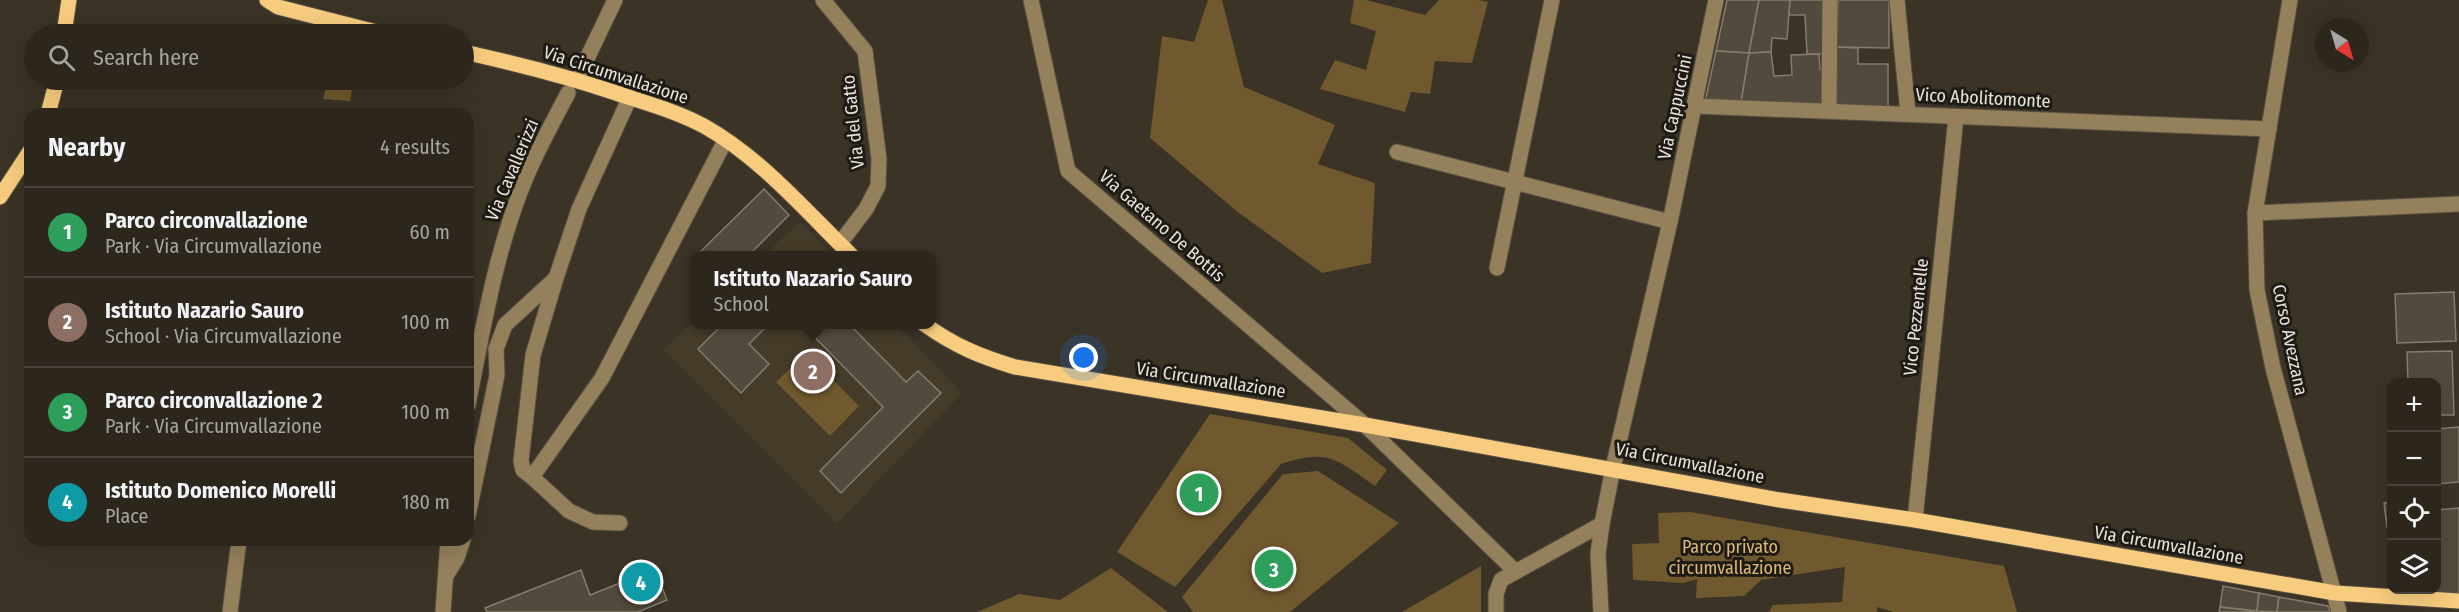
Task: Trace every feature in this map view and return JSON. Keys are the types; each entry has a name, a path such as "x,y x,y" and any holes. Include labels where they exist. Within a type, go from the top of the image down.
{"main road":[{"path":"65,24 69,0"},
{"path":"267,0 278,6 346,24"},
{"name":"Via Circumvallazione","path":"474,54 531,67 662,107 705,127 775,178 848,251"},
{"path":"50,108 54,90"},
{"path":"0,197 24,160"},
{"name":"Via Circumvallazione","path":"931,329 953,344 1015,367 1365,425 1780,500 1915,520 2335,594 2459,601"}],"street":[{"path":"581,71 615,0"},
{"name":"Via del Gatto","path":"823,0 865,51 879,159 878,186 866,209 840,243"},
{"name":"Via Gaetano De Bottis","path":"1031,0 1068,171 1365,425 1515,570"},
{"path":"1497,268 1552,0"},
{"name":"Via Cappuccini","path":"1601,612 1598,554 1602,524 1670,222 1716,0"},
{"path":"1829,111 1830,0"},
{"path":"1897,0 1908,113"},
{"name":"Corso Avezzana","path":"2290,0 2255,213 2257,290 2273,368 2339,612"},
{"name":"Via Cavallerizzi","path":"474,374 487,308 505,239 527,176 568,93"},
{"path":"620,523 593,522 569,511 523,470 521,461 533,355 556,278 579,209 630,97"},
{"name":"Vico Abolitomonte","path":"1695,106 2269,129"},
{"name":"Vico Pezzentelle","path":"1915,520 1956,117"},
{"path":"532,477 602,378 725,141"},
{"path":"1397,152 1670,222"},
{"path":"2255,213 2459,204"},
{"path":"474,487 497,375 496,350 505,325 556,278"},
{"path":"1496,612 1496,594 1501,580 1515,570 1602,524"},
{"path":"230,612 238,546"},
{"path":"443,612 448,546"},
{"path":"446,576 461,546"}],"shaded area":[{"path":"800,222 828,251 768,251"},
{"path":"690,325 690,329 901,329 962,393 837,524 663,350"}],"green space":[{"path":"1208,0 1222,0 1244,87 1335,125 1318,164 1375,183 1371,263 1322,273 1239,213 1150,138 1162,36 1194,42"},
{"path":"1354,0 1366,0 1425,15 1439,0 1488,2 1472,63 1435,61 1430,94 1411,92 1405,112 1320,89 1335,60 1366,70 1376,31 1350,23"},
{"path":"325,90 352,90 350,101 323,99"},
{"path":"806,353 859,406 830,436 776,382"},
{"path":"1210,414 1348,438 1387,470 1375,486 1332,459 1311,457 1281,464 1175,587 1117,552"},
{"path":"1318,471 1399,523 1290,612 1193,612 1182,597 1283,474"},
{"name":"Parco privato circumvallazione","path":"1690,512 2004,566 2017,612 1893,612 1877,607 1877,612 1769,612 1773,605 1842,602 1845,567 1761,580 1744,596 1696,598 1697,579 1683,583 1633,580 1632,544 1659,543 1658,513"},
{"path":"1481,566 1481,612 1402,612"},
{"path":"1111,568 1168,612 977,612 1019,594 1060,600"}],"building":[{"path":"1727,0 1759,0 1749,53 1716,51"},
{"path":"1759,0 1790,0 1787,39 1772,38 1771,52 1749,53"},
{"path":"1790,0 1825,0 1826,54 1807,54 1805,15 1789,15"},
{"path":"1838,0 1889,0 1889,48 1837,47"},
{"path":"1837,47 1858,48 1858,64 1888,64 1888,106 1836,105"},
{"path":"1716,51 1749,53 1741,103 1705,102"},
{"path":"1771,52 1774,76 1792,75 1791,55 1819,54 1820,69 1827,70 1826,104 1741,103 1749,53"},
{"path":"764,189 789,215 753,251 701,251"},
{"path":"2454,292 2456,341 2397,343 2395,294"},
{"path":"718,329 764,329 749,344 769,364 741,393 698,349"},
{"path":"807,329 854,329 906,382 918,371 941,393 841,493 820,471 883,407"},
{"path":"2452,351 2454,415 2441,415 2441,378 2408,378 2407,352"},
{"path":"2459,427 2459,482 2441,484 2441,429"},
{"path":"2384,503 2387,503 2387,527"},
{"path":"2459,508 2459,593 2431,596 2431,594 2441,594 2441,510"},
{"path":"655,569 667,600 638,612 487,612 485,608 581,570 590,595"},
{"path":"2223,586 2259,593 2257,611 2220,607"},
{"path":"2259,593 2279,597 2277,612 2257,611"},
{"path":"2279,597 2328,606 2330,612 2277,612"},
{"path":"2220,607 2254,611 2219,612"}],"place":[{"name":"Istituto Nazario Sauro","path":"813,371"},
{"name":"Parco circonvallazione","path":"1199,493"},
{"name":"Parco circonvallazione 2","path":"1274,569"},
{"name":"Istituto Domenico Morelli","path":"641,582"}]}
